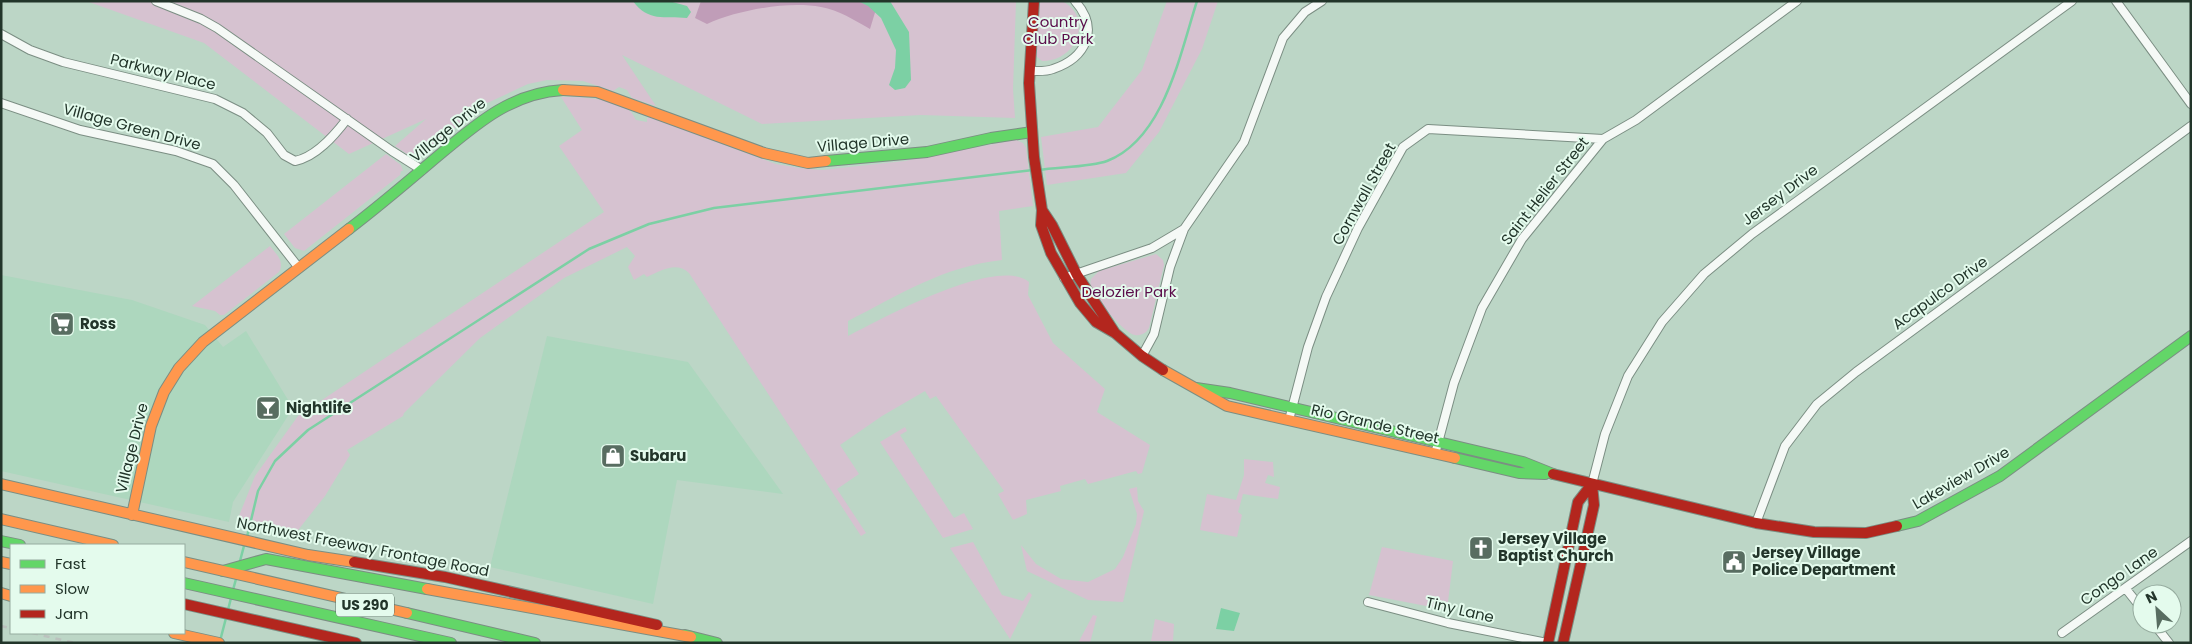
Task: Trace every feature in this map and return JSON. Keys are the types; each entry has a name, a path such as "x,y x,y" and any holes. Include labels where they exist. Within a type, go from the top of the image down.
{"main road":[{"name":"Rio Grande Street","path":"1034,1 1029,71 1034,157 1042,210 1041,225 1051,253 1064,278 1080,303 1096,322 1115,333 1142,356 1167,373 1227,406 1519,473 1552,474"},
{"name":"Village Drive","path":"132,515 154,418 160,400 172,376 203,342 422,170 471,128 495,111 526,96 558,89 597,92 764,153 808,163 928,152 991,138 1032,132"},
{"name":"Rio Grande Street","path":"1042,210 1052,222 1076,274 1106,313 1115,333"},
{"name":"Lakeview Drive","path":"1592,484 1756,523 1814,532 1866,533 1918,521 2000,476 2191,336"},
{"name":"Rio Grande Street","path":"1196,388 1230,393 1523,462 1552,474 1592,484"},
{"name":"Northwest Freeway Frontage Road","path":"1,484 308,555 445,577 547,599 651,623 691,637 717,643"},
{"name":"Jersey Drive","path":"1548,643 1578,502 1592,484"},
{"name":"Jersey Drive","path":"1563,643 1594,505 1592,484"},
{"path":"1,519 109,544"},
{"path":"1,541 15,544"},
{"path":"223,571 266,559 691,637"},
{"name":"US 290","path":"185,562 536,643"},
{"path":"185,583 451,643"},
{"name":"US 290","path":"185,604 356,643"},
{"path":"273,624 308,643"},
{"path":"179,634 218,643"}],"street":[{"path":"156,1 201,19 217,28 422,170"},
{"path":"1029,71 1051,70 1070,62 1084,48 1089,27 1084,12 1075,1"},
{"path":"1142,356 1154,334 1170,267 1184,229 1244,142 1283,38 1305,12 1322,1"},
{"name":"Saint Helier Street","path":"1435,454 1454,383 1482,308 1522,239 1603,139 1636,120 1797,1"},
{"name":"Jersey Drive","path":"1592,484 1605,434 1628,376 1662,322 1704,274 1752,234 2072,1"},
{"path":"2116,1 2191,104"},
{"name":"Parkway Place","path":"1,34 30,50 63,62 215,99 243,113 267,133 284,155 295,161 306,159 337,132 347,119"},
{"name":"Village Green Drive","path":"1,103 80,130 176,151 213,164 234,186 299,268"},
{"name":"Acapulco Drive","path":"1756,523 1785,446 1817,404 1856,372 2191,126"},
{"name":"Cornwall Street","path":"1289,420 1308,348 1326,297 1358,228 1403,147 1428,129 1603,139"},
{"path":"1064,278 1152,248 1184,229"},
{"name":"Congo Lane","path":"2062,633 2191,541"},
{"path":"2126,589 2132,596"},
{"name":"Tiny Lane","path":"1368,602 1448,623 1548,643"}],"shaded area":[{"path":"633,1 669,1 687,6 691,12 687,18 657,17 639,8"},
{"path":"701,1 870,1 877,6 870,29 834,10 808,5 763,8 719,19 707,24 695,18"},
{"path":"858,1 890,1 909,32 911,80 905,88 895,90 889,85 895,68 896,50 881,18 868,6"},
{"path":"1,275 132,300 205,325 223,347 246,331 293,408 233,502 229,522 1,471"},
{"path":"547,336 688,362 783,494 677,480 653,604 490,567"},
{"path":"1221,608 1240,613 1234,631 1216,629"}],"green space":[{"path":"86,1 1016,1 1013,89 1015,118 921,115 762,124 622,55 656,106 632,98 627,90 619,87 613,91 583,81 547,80 528,84 483,105 416,160 395,146 426,119 349,154 204,43"},
{"name":"Country Club Park","path":"1041,1 1062,1 1072,8 1078,18 1079,28 1077,38 1072,47 1054,59 1042,61 1036,56 1038,9"},
{"path":"1167,1 1218,1 1202,49 1159,132 1126,173 1047,185 1041,137 1098,127 1142,70"},
{"path":"561,97 587,98 614,103 629,110 636,120 647,122 647,118 650,117 776,164 800,168 822,170 905,161 1016,140 1023,143 1026,148 1033,206 999,211 1002,260 961,268 922,283 848,321 848,336 911,304 966,283 992,277 1013,276 1029,282 1028,295 1053,343 1105,389 1097,412 1150,445 1142,473 1138,474 1136,471 1088,484 1085,479 1060,486 1061,491 1026,500 1027,514 1013,520 998,494 1004,491 936,396 930,399 925,391 882,416 840,445 859,474 837,489 866,533 861,536 689,273 684,269 674,267 647,277 644,274 634,280 628,267 635,256 627,247 564,278 480,338 403,416 347,450 350,455 325,496 295,534 237,521 255,476 298,416 604,212 559,146 582,130"},
{"path":"386,154 401,165 403,171 401,171 400,175 304,251 295,248 284,234"},
{"path":"270,246 280,261 281,268 279,272 224,315 192,306"},
{"name":"Delozier Park","path":"1156,254 1163,260 1164,265 1149,328 1144,333 1135,335 1118,323 1099,301 1091,288 1091,279 1099,271"},
{"path":"905,427 907,431 900,435 954,518 964,513 973,529 943,538 880,442"},
{"path":"1244,459 1273,462 1274,477 1268,475 1265,483 1280,487 1278,499 1243,494 1238,512 1242,515 1237,537 1200,530 1207,494 1236,500 1244,475"},
{"path":"1137,487 1138,501 1144,511 1123,602 1088,600 1027,571 1021,545 1036,564 1061,579 1088,582 1115,569 1123,557 1136,524 1137,514 1129,489"},
{"path":"973,542 1002,595 1023,601 1029,592 1032,595 1010,639 950,548"},
{"path":"1382,547 1453,561 1447,610 1369,595"},
{"path":"1093,615 1097,616 1090,643 1078,643"},
{"path":"1155,619 1174,624 1173,641 1151,641"}],"waterway":[{"path":"1039,170 1092,165 1107,161 1127,150 1143,134 1156,115 1167,93 1197,1"},
{"path":"247,537 258,491 275,461 308,430 589,249 649,224 714,208 1033,170"},
{"path":"240,561 245,542"},
{"path":"233,590 236,579"},
{"path":"228,610 231,598"},
{"path":"220,641 226,618"}],"railway":[{"path":"1,626 10,628"},
{"path":"36,634 75,643"}],"traffic: fast":[{"path":"349,229 462,136 492,114 525,98 563,90"},
{"path":"826,161 927,152 991,138 1032,132"},
{"path":"1897,526 1918,521 2000,476 2191,336"},
{"path":"1196,388 1230,393 1523,462 1553,474"},
{"path":"1455,458 1519,473 1545,474"},
{"path":"1,541 15,544"},
{"path":"223,571 266,559 427,589"},
{"path":"185,583 451,643"},
{"path":"407,613 535,643"},
{"path":"685,635 717,643"}],"traffic: slow":[{"path":"563,90 597,92 764,153 808,163 826,161"},
{"path":"132,515 151,426 164,392 179,368 203,342 349,229"},
{"path":"1163,370 1227,406 1455,458"},
{"path":"1,484 308,555 354,562"},
{"path":"1,519 109,544"},
{"path":"1,562 10,564"},
{"path":"185,562 407,613"},
{"path":"427,589 691,637"},
{"path":"1,593 10,596"},
{"path":"178,634 219,643"}],"traffic: jam":[{"path":"1034,1 1029,83 1034,157 1042,210 1041,225 1051,253 1080,303 1096,322 1115,333 1142,356 1163,370"},
{"path":"1042,210 1052,225 1077,275 1115,333"},
{"path":"1553,474 1756,523 1814,532 1866,533 1897,526"},
{"path":"1548,643 1578,502 1592,484"},
{"path":"1563,643 1594,505 1592,484"},
{"path":"354,562 445,577 657,625"},
{"path":"185,604 356,643"}],"place":[{"name":"Ross","path":"62,324"},
{"name":"Nightlife","path":"268,408"},
{"name":"Subaru","path":"613,456"},
{"name":"Jersey Village Baptist Church","path":"1481,548"},
{"name":"Jersey Village Police Department","path":"1734,562"}]}
